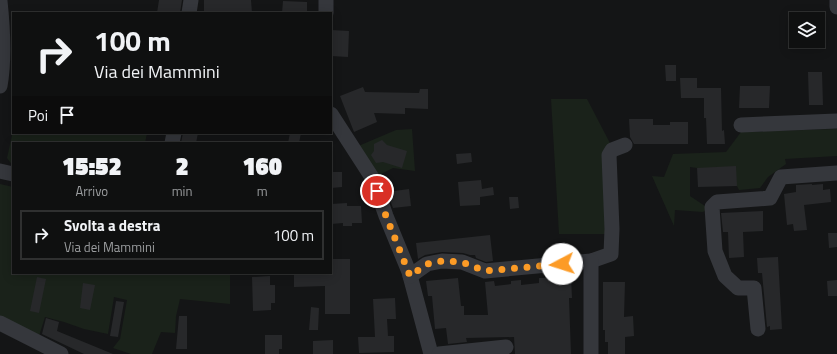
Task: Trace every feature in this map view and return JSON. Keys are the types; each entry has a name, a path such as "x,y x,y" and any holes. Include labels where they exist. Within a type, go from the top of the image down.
{"street":[{"path":"189,12 191,0"},
{"path":"326,0 326,12"},
{"path":"837,0 837,7"},
{"path":"0,1 3,29 3,67 0,86"},
{"path":"332,116 373,179 410,276 431,354"},
{"path":"741,125 837,121"},
{"path":"410,276 427,264 442,261 462,262 485,271 592,262 611,254 612,229 609,155 612,150 625,144"},
{"path":"0,171 12,174"},
{"path":"758,329 754,288 738,288 725,276 715,251 712,207 717,202 770,198 781,177 837,173"},
{"path":"591,354 592,262"},
{"path":"0,323 61,354"},
{"path":"439,354 506,347"}],"shaded area":[{"path":"551,99 587,99 612,147 609,234 559,234"},
{"path":"412,129 415,171 393,168 375,177 356,147 396,130"},
{"path":"837,129 837,156 785,159 786,164 768,177 760,188 739,190 737,186 697,168 690,167 690,196 707,209 703,212 675,210 674,226 652,176 664,177 673,154 726,152 741,132"},
{"path":"12,134 147,134 145,142 12,142 12,165 7,158"},
{"path":"0,184 12,187 12,274 230,274 230,304 180,299 176,316 175,333 161,332 152,354 131,354 113,348 120,339 127,300 114,297 108,334 84,329 45,317 39,336 0,318"}],"building":[{"path":"159,0 182,0 180,12 157,12"},
{"path":"204,0 251,0 252,12 204,12"},
{"path":"283,1 307,2 307,12 282,12"},
{"path":"332,30 349,31 348,57 332,56"},
{"path":"665,65 676,65 676,81 666,81"},
{"path":"808,72 822,72 823,105 809,105"},
{"path":"680,78 697,78 697,88 721,88 722,131 724,130 725,144 707,144 706,118 704,118 704,98 681,98"},
{"path":"740,86 770,86 769,108 739,108"},
{"path":"363,87 365,92 419,93 420,89 428,89 428,109 405,108 405,114 374,113 377,122 354,132 340,96"},
{"path":"629,119 653,119 653,125 670,125 670,122 688,122 688,144 634,144 630,137"},
{"path":"183,134 198,134 196,142 181,142"},
{"path":"290,134 301,134 299,142 288,142"},
{"path":"382,140 387,145 407,151 402,168 383,162 376,163 371,155 374,151 374,144"},
{"path":"471,153 472,162 457,164 456,154"},
{"path":"736,166 737,186 698,187 697,168"},
{"path":"332,172 342,172 342,187 332,188"},
{"path":"481,180 482,189 493,187 494,195 480,197 480,205 460,206 458,182"},
{"path":"823,184 823,190 830,189 831,202 804,205 807,230 794,231 793,224 787,225 784,194 796,192 796,185"},
{"path":"409,189 411,206 393,208 387,192"},
{"path":"509,197 518,197 519,208 510,209"},
{"path":"347,203 347,206 361,206 362,223 352,223 352,226 343,226 343,223 332,224 332,204"},
{"path":"763,211 763,231 743,232 744,257 729,258 728,232 723,232 721,213"},
{"path":"828,233 837,233 837,247 829,248"},
{"path":"490,235 493,261 486,262 476,258 475,255 442,252 425,255 418,259 416,243"},
{"path":"778,257 782,329 770,330 770,326 767,327 762,273 758,273 757,258"},
{"path":"332,259 350,259 350,314 325,314 325,286 294,287 294,274 332,274"},
{"path":"270,276 270,285 275,285 275,303 271,303 271,310 253,311 252,277"},
{"path":"37,277 46,279 39,313 30,311"},
{"path":"571,277 572,298 569,298 571,354 515,354 514,337 466,338 467,342 448,344 446,328 435,329 432,296 428,296 426,281 458,278 461,306 464,306 464,315 488,315 485,282 494,281 495,286 511,284 511,281 521,280 521,285 539,283 539,278"},
{"path":"837,280 837,296 828,296 827,281"},
{"path":"603,282 625,282 624,317 633,316 634,336 625,337 625,354 608,354 608,342 605,342 605,330 603,330"},
{"path":"83,283 95,285 90,310 80,308"},
{"path":"395,298 396,319 387,319 388,336 394,336 394,352 359,353 358,337 375,337 373,299"},
{"path":"116,301 124,302 118,337 110,336"},
{"path":"311,307 319,308 318,330 309,330"},
{"path":"179,316 187,316 187,349 176,349"},
{"path":"46,318 59,322 57,331 113,354 84,354 42,334"},
{"path":"265,335 282,335 282,349 279,349 279,354 265,354"},
{"path":"333,340 333,354 313,354 313,341"}],"route":[{"path":"377,191 410,276 427,264 442,261 462,262 485,271 562,264"}]}
